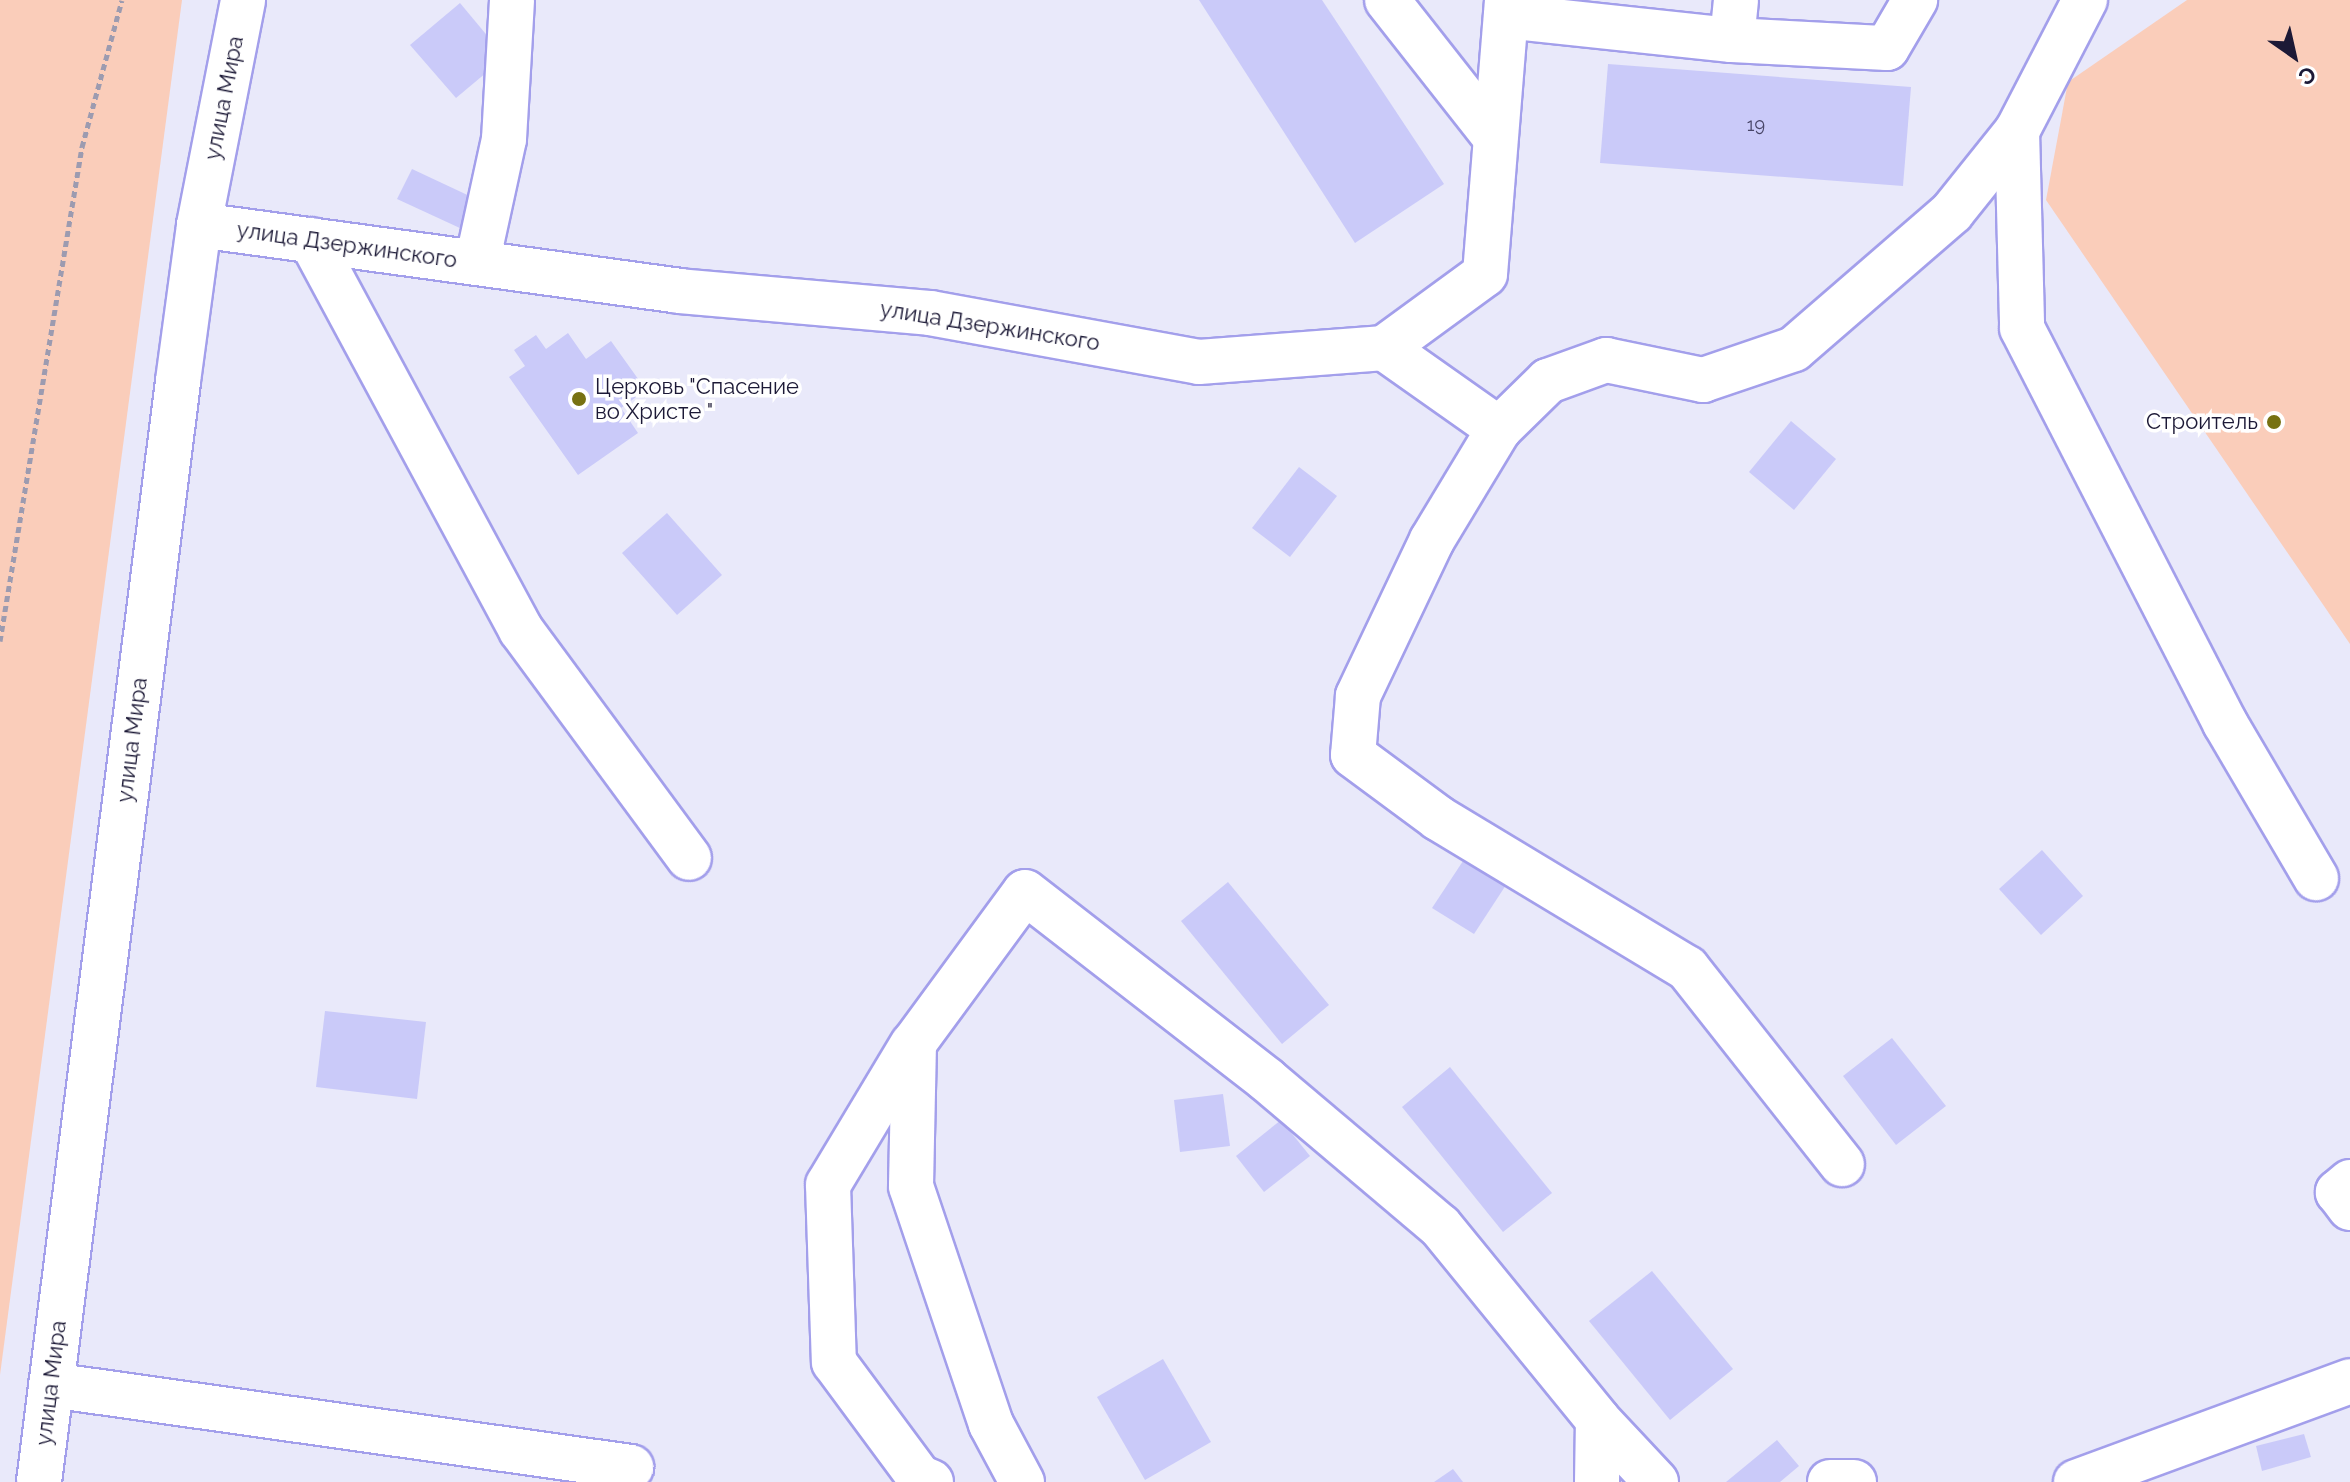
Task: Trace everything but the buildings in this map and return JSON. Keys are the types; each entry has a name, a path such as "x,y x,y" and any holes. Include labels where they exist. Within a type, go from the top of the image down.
{"street":[{"name":"улица Мира","path":"39,1482 199,225 243,0"},
{"path":"477,263 504,139 512,0"},
{"path":"1387,0 1494,136"},
{"path":"1499,429 1384,348 1485,274 1506,8 1734,20 1887,48 1915,0"},
{"path":"1842,1164 1687,968 1438,818 1353,755 1358,696 1432,540 1499,429 1548,381 1606,360 1703,380 1794,349 1952,212 2017,131 2085,0"},
{"path":"2017,131 2022,328 2225,723 2316,878"},
{"name":"улица Дзержинского","path":"199,225 679,291 930,313 1199,362 1384,348"},
{"path":"311,240 521,630 689,858"},
{"path":"931,1482 919,1477 834,1362 828,1185 914,1043 1025,892 1267,1080 1440,1226 1598,1420 1656,1482"},
{"path":"914,1043 911,1186 991,1424 1022,1482"},
{"path":"2350,1182 2338,1192 2350,1208"},
{"path":"2076,1482 2350,1381"},
{"path":"51,1385 631,1467"},
{"path":"1597,1482 1598,1420"},
{"path":"1830,1482 1854,1482"}],"path":[{"path":"0,641 82,147 122,0"}],"shaded area":[{"path":"0,0 182,0 0,1375"},
{"name":"Строитель","path":"2187,0 2350,0 2350,644 2046,200 2068,82"}],"place":[{"name":"Церковь \"Спасение во Христе \"","path":"579,399"},
{"name":"Строитель","path":"2274,422"}]}
